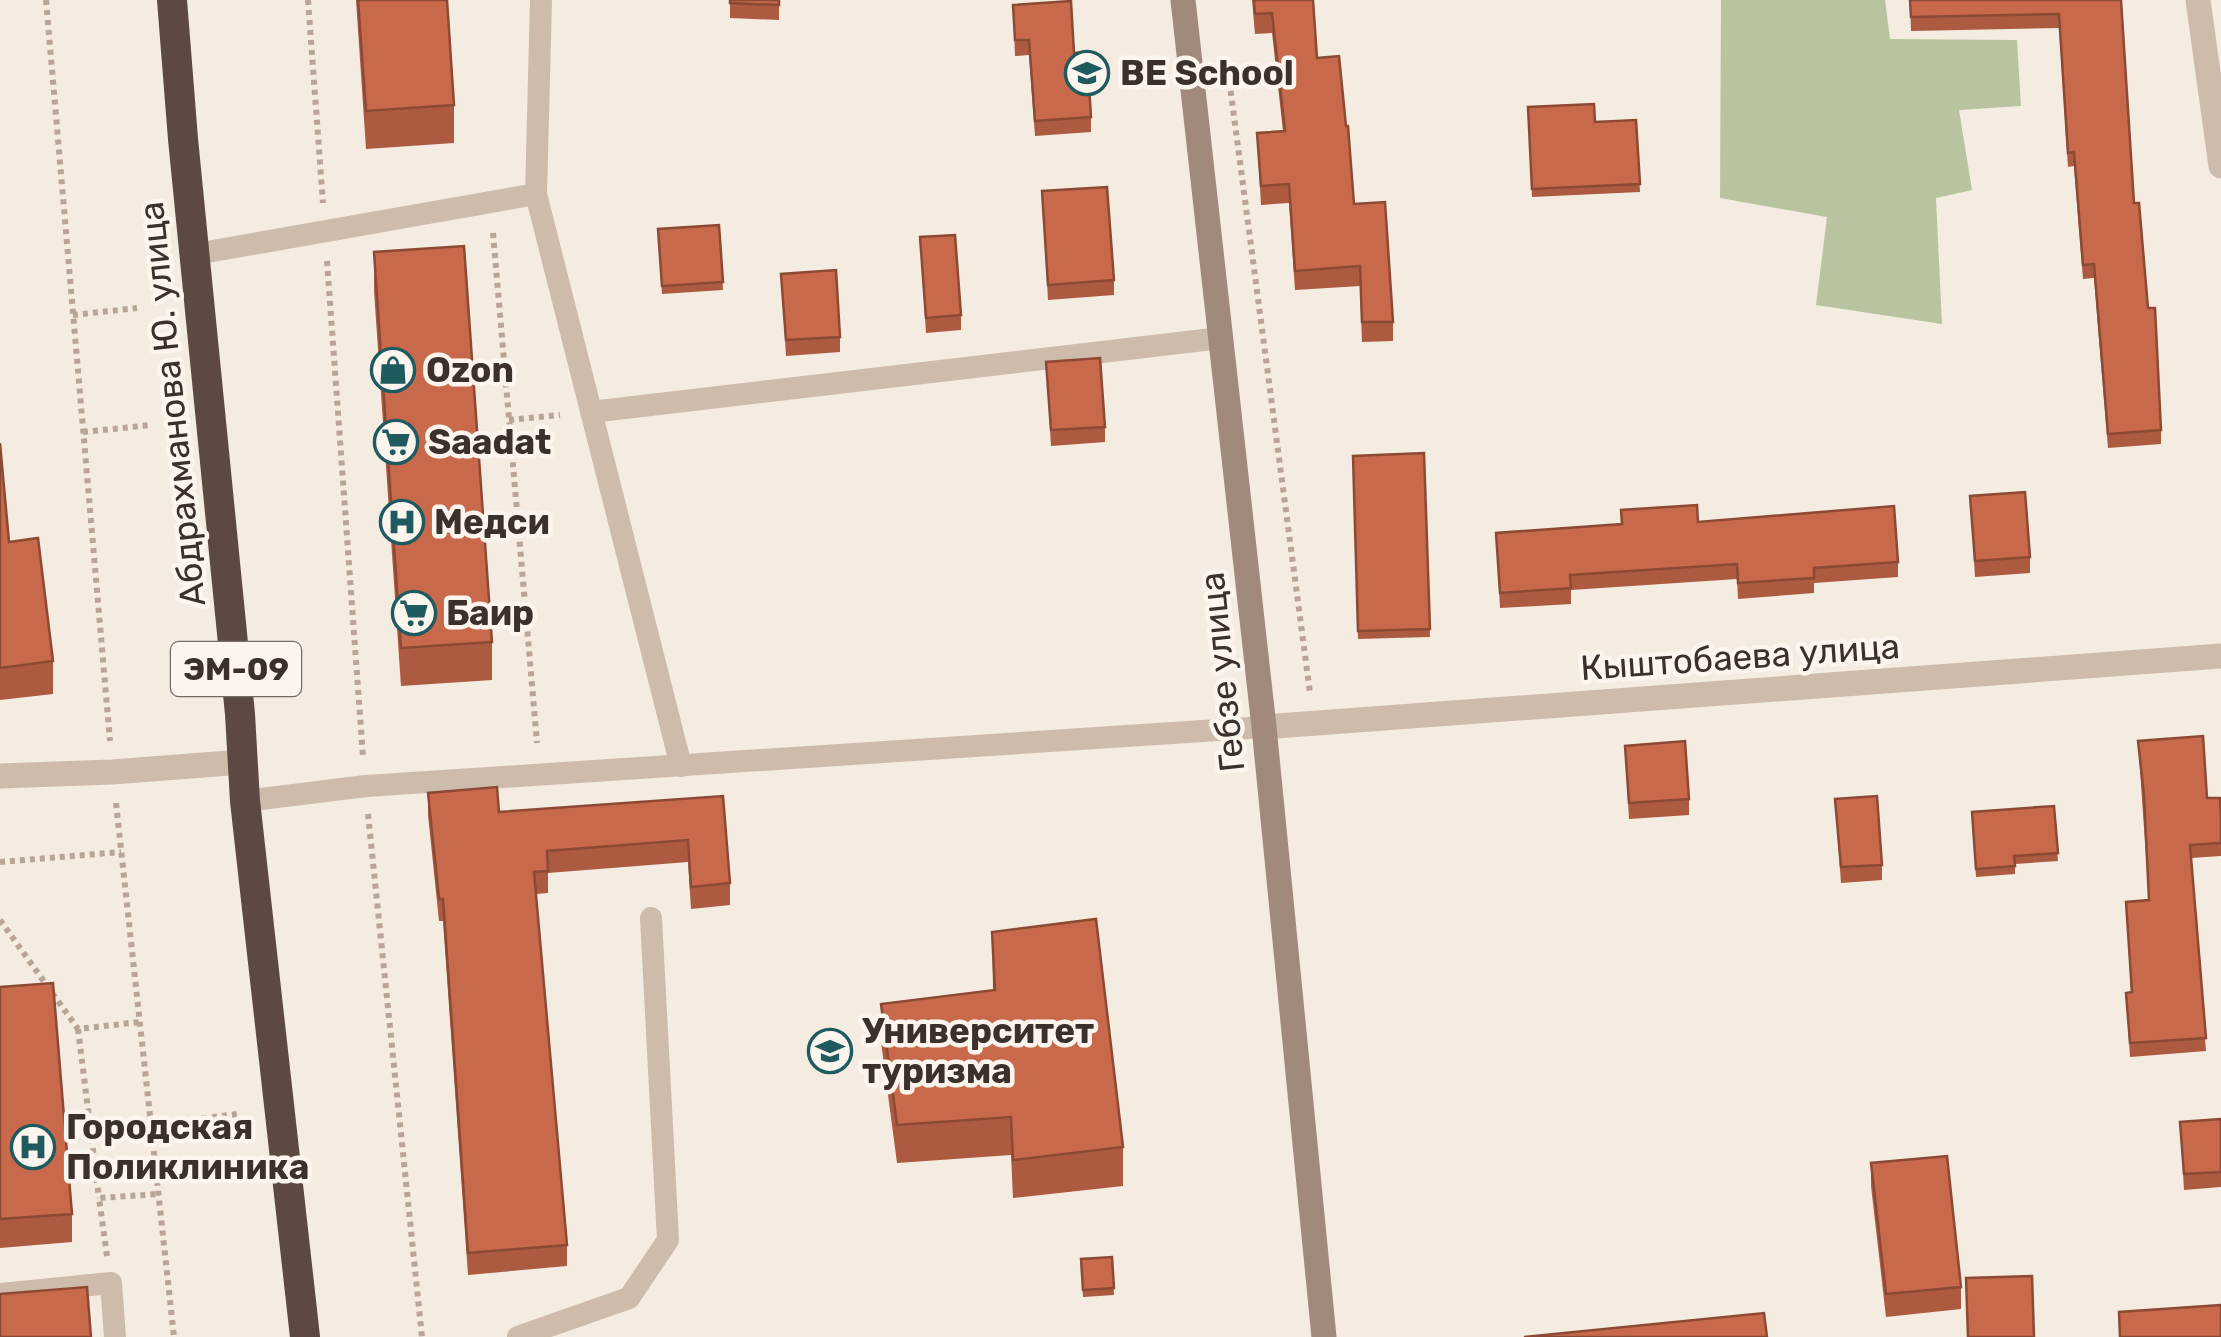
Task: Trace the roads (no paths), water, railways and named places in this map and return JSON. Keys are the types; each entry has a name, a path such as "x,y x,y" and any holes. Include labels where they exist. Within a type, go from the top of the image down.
{"highway":[{"name":"Абдрахманова Ю. улица","path":"172,0 245,802 305,1337"}],"main road":[{"name":"Гебзе улица","path":"1182,0 1264,728 1324,1337"}],"street":[{"path":"2198,0 2221,166"},
{"name":"Кыштобаева улица","path":"1264,728 2221,656"},
{"path":"0,776 243,762"}],"lane":[{"path":"541,0 536,194 681,766"},
{"path":"196,254 536,194"},
{"path":"591,412 1220,338"},
{"path":"245,802 366,786 1264,728"},
{"path":"518,1337 629,1298 668,1240 651,918"},
{"path":"0,1294 111,1283 116,1337"}],"place":[{"name":"BE School","path":"1087,73"},
{"name":"Ozon","path":"393,370"},
{"name":"Saadat","path":"396,442"},
{"name":"Медси","path":"402,522"},
{"name":"Баир","path":"414,613"},
{"name":"Университет туризма","path":"830,1051"},
{"name":"Городская Поликлиника","path":"33,1147"}]}
